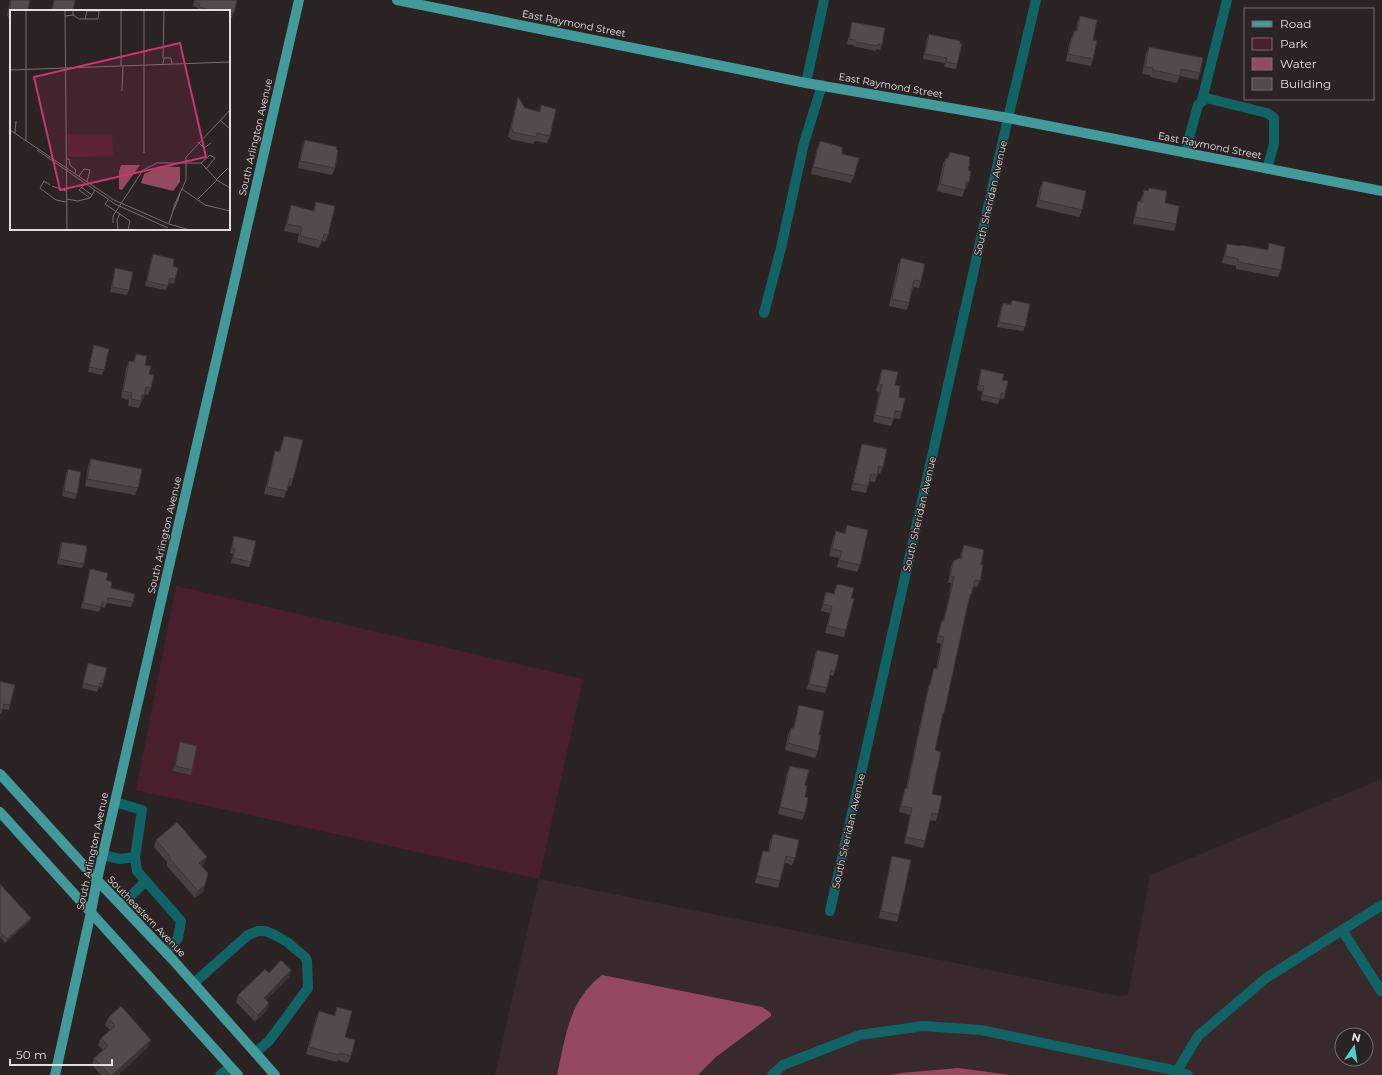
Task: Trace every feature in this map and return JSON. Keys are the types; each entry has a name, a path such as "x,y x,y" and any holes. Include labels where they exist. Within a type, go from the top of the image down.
{"main road":[{"name":"South Arlington Avenue","path":"55,1075 102,856 299,0"},
{"name":"East Raymond Street","path":"397,0 806,83 1008,118 1382,191"},
{"name":"Southeastern Avenue","path":"0,774 167,954 275,1075"},
{"path":"0,812 234,1071"}],"street":[{"path":"806,83 824,0"},
{"name":"South Sheridan Avenue","path":"830,911 1008,118 1036,0"},
{"path":"1185,153 1198,105 1202,100 1227,0"},
{"path":"764,313 786,228 804,143 822,85"},
{"path":"1202,100 1206,98 1267,113 1274,118 1274,144 1267,169"},
{"path":"115,802 142,810 135,857 137,871 181,921 178,938 167,954"},
{"path":"102,856 120,859 135,857"},
{"path":"121,905 146,881"},
{"path":"1177,1073 1198,1036 1266,978 1382,905"},
{"path":"1342,930 1382,991"},
{"path":"194,984 248,935 258,931 265,932 287,942 304,957 307,962 308,988 269,1041 255,1053"},
{"path":"772,1075 783,1065 860,1035 923,1026 981,1030 1188,1075"},
{"path":"220,1075 234,1071"}],"shaded area":[{"path":"1382,779 1382,1075 495,1075 539,879 1119,996 1128,995 1150,875"}],"green space":[{"path":"176,586 583,679 539,879 136,790"}],"water":[{"path":"602,975 762,1007 771,1013 771,1016 716,1057 698,1075 557,1075 566,1034 575,1008 591,985"},
{"path":"958,1068 1011,1075 890,1075 901,1073"}],"building":[{"path":"11,0 30,0 28,10 10,9"},
{"path":"54,0 75,0 73,10 52,10"},
{"path":"195,0 237,0 234,13 230,12 230,10 212,10 199,7 200,3 195,2"},
{"path":"1080,16 1097,20 1093,40 1097,41 1093,59 1068,54 1074,31 1077,31"},
{"path":"852,22 885,28 882,45 878,44 878,46 855,42 855,40 849,39"},
{"path":"929,34 960,41 960,44 962,44 957,64 946,62 947,58 925,54"},
{"path":"1149,47 1203,58 1200,73 1181,69 1180,76 1145,67"},
{"path":"518,97 525,108 540,112 541,105 556,109 550,136 537,133 536,137 512,132 513,130 511,130"},
{"path":"305,140 337,147 336,149 338,150 335,168 300,161"},
{"path":"820,141 842,147 842,154 859,158 854,176 813,167"},
{"path":"950,152 970,157 968,170 971,171 969,182 966,182 965,190 940,184 946,158 948,158"},
{"path":"1043,181 1086,191 1082,210 1039,200"},
{"path":"1149,188 1167,191 1165,203 1179,206 1176,224 1135,217 1138,201 1142,202 1144,190 1148,191"},
{"path":"316,202 335,206 328,235 324,234 322,241 300,236 302,227 287,224 291,205 314,211"},
{"path":"1269,243 1285,247 1281,270 1238,262 1239,259 1225,256 1227,244 1268,250"},
{"path":"153,254 174,259 173,266 178,268 175,279 170,278 168,286 147,281"},
{"path":"901,258 925,264 921,281 914,280 909,303 892,299"},
{"path":"115,268 133,272 129,290 112,287"},
{"path":"1012,300 1030,304 1025,327 999,322 1003,303 1011,305"},
{"path":"94,345 109,349 104,370 89,367"},
{"path":"136,354 147,356 145,365 151,366 149,374 154,375 151,388 146,387 141,401 131,399 132,393 123,391 129,361 134,362"},
{"path":"882,369 898,372 895,385 900,386 899,397 905,398 902,412 895,411 894,419 875,415 882,385 879,384"},
{"path":"981,369 1004,374 1002,380 1008,381 1005,394 1001,393 1000,399 982,395 984,386 979,385"},
{"path":"284,436 303,440 293,479 290,478 287,491 267,487 275,451 280,452"},
{"path":"862,444 887,449 883,467 879,466 877,475 871,474 868,486 853,483"},
{"path":"91,459 142,469 138,488 87,479"},
{"path":"68,469 81,472 77,494 64,491"},
{"path":"847,525 868,530 860,565 839,560 842,551 832,549 836,531 845,534"},
{"path":"234,536 256,541 251,562 233,558 235,549 232,548"},
{"path":"62,542 87,546 84,564 59,559"},
{"path":"964,545 984,550 981,564 983,565 980,581 975,580 971,595 970,594 935,750 941,752 932,794 942,796 938,814 932,813 925,841 906,837 912,808 901,806 905,788 907,789 929,685 934,668 937,669 944,637 938,636 942,620 944,621 954,577 950,576 954,560 957,560 958,558 961,559"},
{"path":"90,569 108,573 106,580 112,582 111,588 135,594 133,602 108,598 107,603 102,602 101,607 83,603"},
{"path":"837,584 854,588 851,598 854,599 846,630 828,626 832,606 823,604 826,592 834,594"},
{"path":"817,650 839,655 835,671 831,670 827,688 809,684"},
{"path":"88,663 107,668 103,683 100,683 99,687 83,683"},
{"path":"0,681 15,685 10,705 4,704 3,709 0,709"},
{"path":"799,705 824,711 819,735 821,735 818,751 788,743 791,728 794,728"},
{"path":"180,742 197,746 192,770 175,766"},
{"path":"790,766 809,770 805,785 807,786 805,797 808,798 805,813 780,807"},
{"path":"177,822 207,857 199,863 208,873 205,885 198,891 170,859 169,855 156,840"},
{"path":"773,834 799,840 795,858 786,856 780,881 757,876 763,851 769,852"},
{"path":"892,856 911,860 899,915 881,911"},
{"path":"0,884 31,918 7,939 0,932"},
{"path":"281,960 291,970 264,998 269,1003 258,1015 238,995 265,969 269,973"},
{"path":"121,1006 151,1040 112,1075 110,1075 94,1058 108,1046 101,1038 115,1026 108,1018"},
{"path":"337,1007 352,1011 345,1037 355,1040 351,1056 340,1053 339,1055 309,1047 319,1011 335,1016"}]}
